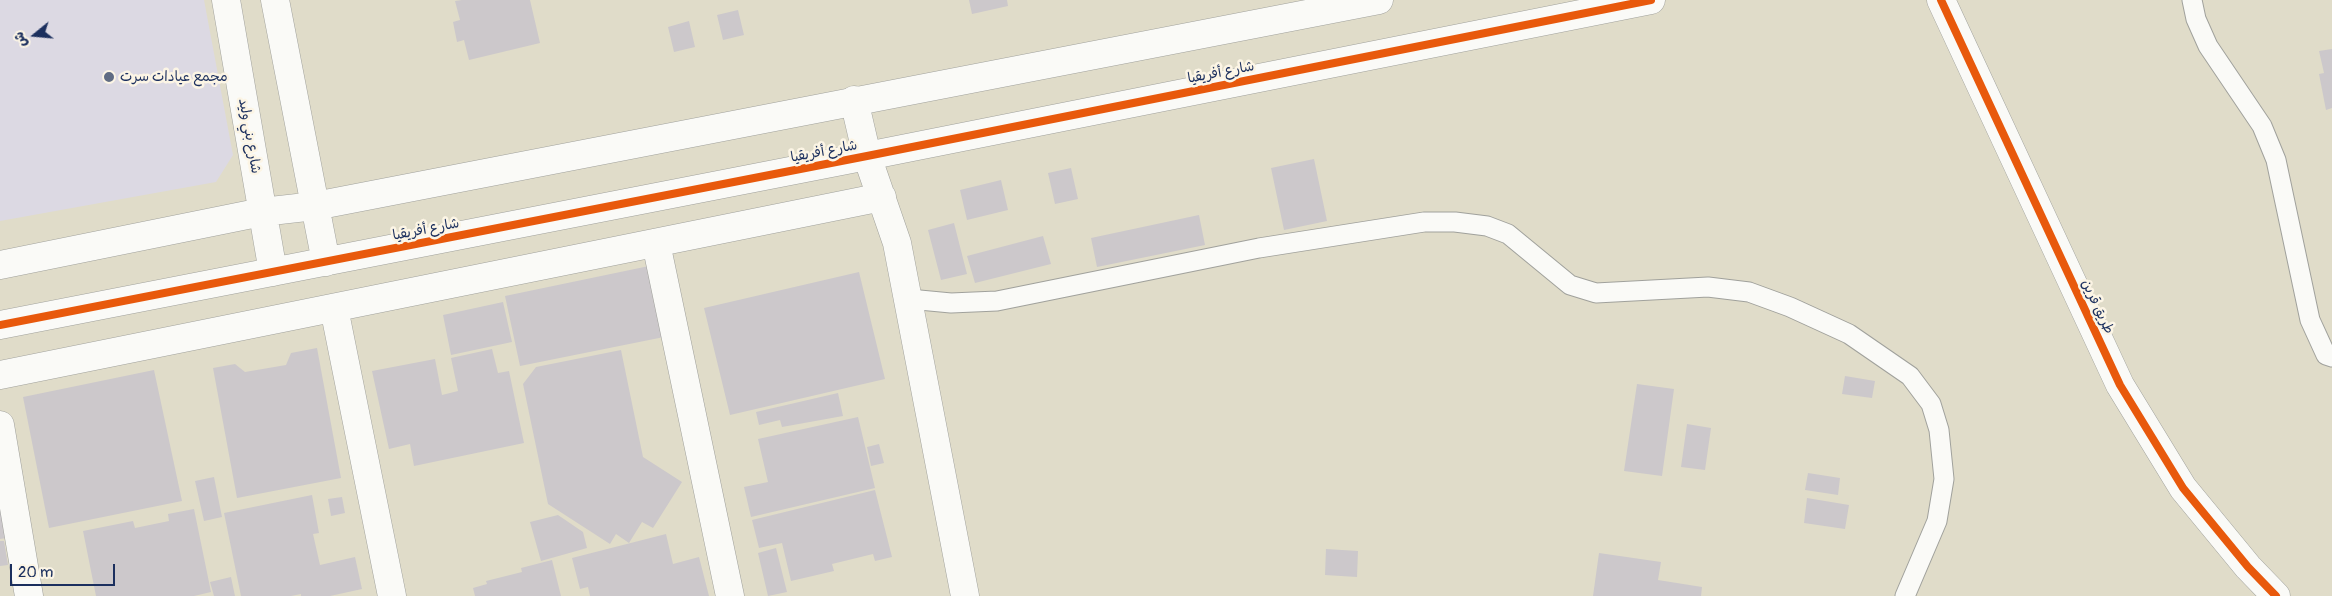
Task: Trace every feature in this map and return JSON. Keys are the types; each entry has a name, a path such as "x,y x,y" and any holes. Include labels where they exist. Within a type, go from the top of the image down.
{"street":[{"name":"شارع بني وليد","path":"226,0 273,272"},
{"path":"275,0 326,262"},
{"path":"0,265 262,212 315,206 854,100 1034,68 1379,0"},
{"name":"شارع أفريقيا","path":"0,325 868,156 1651,0"},
{"name":"طريق قرين","path":"1941,0 2120,385 2183,488 2248,567 2276,596"},
{"path":"854,100 868,156 897,243 965,596"},
{"path":"0,375 882,197"},
{"path":"656,243 730,596"},
{"path":"334,308 392,596"},
{"path":"0,425 29,596"}],"lane":[{"path":"2192,0 2196,19 2208,46 2262,126 2276,160 2310,320 2326,355 2332,357"},
{"path":"909,299 951,303 997,301 1259,248 1424,222 1455,222 1487,226 1508,234 1570,285 1596,293 1708,286 1749,292 1790,307 1849,334 1910,376 1931,404 1939,430 1944,479 1937,521 1904,596"}],"shaded area":[{"name":"مجمع عيادات سرت","path":"0,0 204,0 233,155 216,182 0,221"}],"building":[{"path":"530,0 540,43 469,60 464,40 457,42 453,22 460,20 455,1"},
{"path":"969,0 1007,0 1008,6 972,14"},
{"path":"738,10 744,35 723,40 717,15"},
{"path":"689,21 695,47 674,52 668,27"},
{"path":"2332,49 2332,108 2326,110 2319,74 2324,73 2319,51"},
{"path":"1314,159 1327,221 1284,230 1271,168"},
{"path":"1071,168 1078,199 1055,204 1048,173"},
{"path":"1001,180 1008,210 967,220 960,190"},
{"path":"1199,215 1205,245 1097,267 1091,238"},
{"path":"954,223 967,274 941,280 928,230"},
{"path":"1043,236 1051,264 975,283 967,256"},
{"path":"649,266 664,337 520,366 505,296"},
{"path":"859,272 885,379 730,415 704,308"},
{"path":"503,302 512,342 451,355 443,315"},
{"path":"317,348 341,478 237,498 213,368 235,364 245,372 286,365 291,353"},
{"path":"492,349 498,373 509,371 524,443 414,466 410,444 389,449 372,371 435,359 442,395 458,391 451,358"},
{"path":"621,350 643,457 682,482 653,528 642,522 629,543 616,534 610,544 548,504 523,384 536,367"},
{"path":"154,370 182,501 49,528 23,397"},
{"path":"1845,376 1875,381 1872,398 1842,394"},
{"path":"1637,384 1674,389 1662,476 1624,471"},
{"path":"838,393 843,416 782,427 780,420 759,425 756,412"},
{"path":"858,417 875,488 751,517 744,487 768,482 758,439"},
{"path":"1687,424 1711,428 1705,470 1681,467"},
{"path":"879,444 884,463 871,466 867,447"},
{"path":"1808,473 1840,478 1838,495 1805,490"},
{"path":"214,477 222,517 204,521 195,481"},
{"path":"0,479 12,537 0,539"},
{"path":"875,490 892,557 875,561 873,554 832,564 834,571 791,581 782,543 759,548 752,520"},
{"path":"312,495 319,533 313,534 320,565 355,557 362,589 330,596 301,596 301,594 291,596 241,596 224,513"},
{"path":"342,497 345,513 331,516 328,499"},
{"path":"1807,498 1849,505 1845,529 1804,523"},
{"path":"194,509 211,592 194,596 96,596 83,531 133,521 135,528 169,521 168,514"},
{"path":"558,515 583,532 587,548 541,561 530,522"},
{"path":"666,534 673,564 699,557 709,596 590,596 588,587 580,589 572,558"},
{"path":"0,541 4,541 8,565 0,566"},
{"path":"776,548 787,592 768,596 758,553"},
{"path":"1326,549 1358,551 1357,577 1325,575"},
{"path":"1599,553 1661,562 1658,580 1702,587 1701,596 1593,596"},
{"path":"552,560 561,596 475,596 473,588 487,584 486,581 522,572 521,568"},
{"path":"231,577 235,596 214,596 210,582"}],"cycle path":[{"path":"0,325 867,156 1651,0"},
{"path":"1941,0 2120,385 2183,488 2248,567 2276,596"}],"place":[{"name":"مجمع عيادات سرت","path":"109,77"}]}
